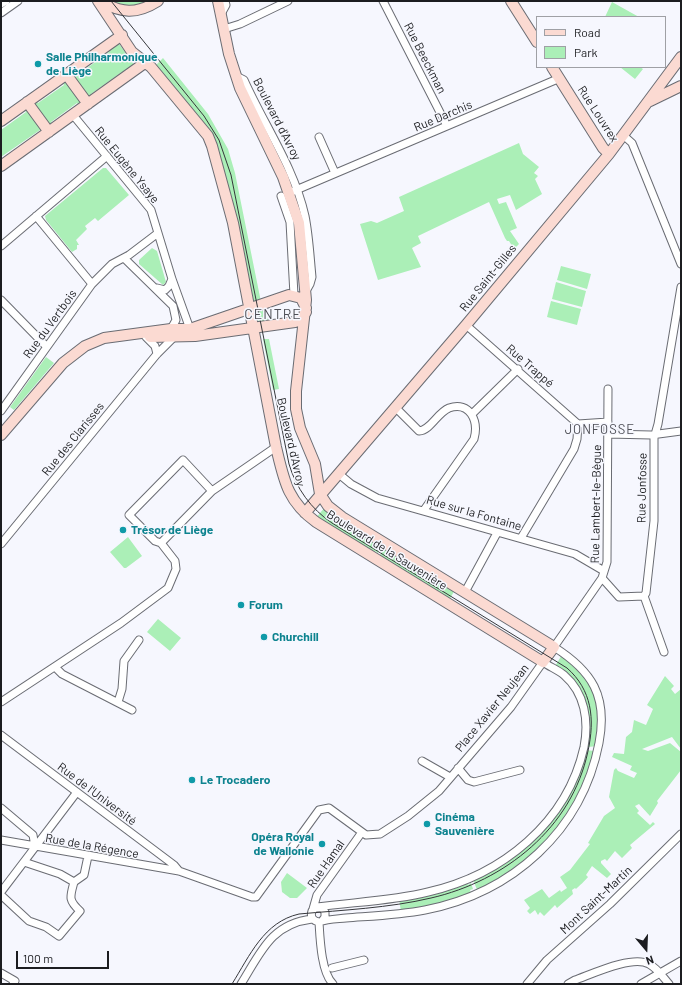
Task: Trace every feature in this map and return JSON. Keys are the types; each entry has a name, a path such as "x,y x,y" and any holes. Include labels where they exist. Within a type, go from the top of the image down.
{"street":[{"path":"1,4 6,1"},
{"path":"1,13 18,1"},
{"name":"Boulevard d'Avroy","path":"99,1 123,11 136,10 158,1"},
{"name":"Boulevard d'Avroy","path":"99,1 132,52 146,62 208,136 233,223 284,482 290,496 305,514 320,494 315,464 300,429 296,409 296,391 306,309 306,291 299,223 272,151 242,93 236,76 218,1"},
{"name":"Boulevard d'Avroy","path":"221,14 226,5 225,1"},
{"path":"224,29 240,24 288,1"},
{"name":"Rue Beeckman","path":"383,1 447,126"},
{"path":"511,1 536,40"},
{"path":"1,121 122,35"},
{"name":"Rue Saint-Gilles","path":"320,494 396,408 609,154 681,57"},
{"path":"1,166 146,62"},
{"name":"Rue Louvrex","path":"553,68 603,148 609,154"},
{"path":"648,102 681,85 669,73"},
{"path":"66,74 88,104"},
{"name":"Rue Darchis","path":"289,193 560,78"},
{"path":"27,102 49,132"},
{"name":"Rue Eugène Ysaye","path":"73,115 151,210 172,279 190,328"},
{"path":"624,135 632,143 679,254 681,264"},
{"path":"319,137 335,173"},
{"path":"1,246 107,156"},
{"name":"Boulevard d'Avroy","path":"289,193 294,295"},
{"path":"36,216 92,284"},
{"name":"Rue du Vertbois","path":"1,411 46,346 92,284 112,264 124,258 158,233"},
{"path":"124,258 157,288 175,310 176,320 172,333"},
{"path":"157,288 165,290 169,286 172,279"},
{"name":"Rue Jonfosse","path":"644,596 646,593 654,521 654,438 656,434 681,287"},
{"path":"1,435 58,368 80,349 92,343 112,336 172,333 253,327 298,321 304,317 306,309 304,301 294,295 289,295 172,333 104,343 90,348 76,357 61,370 1,440"},
{"path":"1,300 46,346"},
{"name":"Rue Trappé","path":"466,325 518,369 578,424"},
{"name":"Rue des Clarisses","path":"3,541 157,354 172,333"},
{"path":"146,337 156,346 157,354"},
{"path":"472,414 518,369"},
{"name":"Rue Lambert-le-Bègue","path":"603,574 608,562 608,389"},
{"path":"396,408 420,431 424,430 448,409 460,407 472,414 477,425 472,442 424,510"},
{"path":"521,538 574,449 577,439 578,424 608,422"},
{"path":"608,434 651,435 681,431"},
{"path":"161,543 212,491 276,447"},
{"path":"1,702 121,623 163,593 171,583 176,569 175,561 161,543 155,541 129,515 183,460 212,491"},
{"name":"Rue sur la Fontaine","path":"339,474 351,484 377,498 424,510 497,533 521,538 575,554 603,574 619,597 644,596"},
{"name":"Boulevard de la Sauvenière","path":"241,984 267,942 284,927 300,920 318,920 424,910 463,899 488,887 522,867 558,834 579,803 588,784 596,759 601,721 599,700 591,679 578,663 337,513 328,506 320,494"},
{"name":"Boulevard de la Sauvenière","path":"305,514 561,673 574,685 584,705 586,725 584,745 576,772 557,808 538,832 502,862 475,876 448,887 398,898 315,908"},
{"path":"456,608 497,533"},
{"path":"543,662 603,574"},
{"path":"644,596 664,652"},
{"path":"118,702 122,689 124,661 139,640"},
{"name":"Place Xavier Neujean","path":"362,832 366,835 380,834 428,800 511,707 543,662"},
{"path":"55,667 62,674 132,710"},
{"name":"Rue de l'Université","path":"1,735 174,865 179,871"},
{"path":"422,761 450,777"},
{"name":"Place Xavier Neujean","path":"458,768 468,780 474,782 520,770"},
{"path":"1,892 77,792"},
{"path":"1,808 33,835 35,847"},
{"path":"179,871 254,897 258,896 318,810 329,808 362,832"},
{"name":"Rue Hamal","path":"315,908 317,895 362,832"},
{"name":"Mont Saint-Martin","path":"526,984 547,960 610,904 681,834"},
{"name":"Rue de la Régence","path":"1,840 179,871"},
{"path":"1,895 29,921 46,927 59,936 80,911 72,904 70,897 74,882 84,875 88,856"},
{"path":"24,862 60,874 74,882"},
{"path":"318,920 325,917 326,912 322,908 315,908 311,914 318,920 326,970 332,984"},
{"path":"332,968 364,960"},
{"path":"641,984 681,961"},
{"path":"568,984 575,980 625,963 648,963 669,984"},
{"path":"1,973 14,982"}],"green space":[{"path":"109,1 152,1 147,4 125,7"},
{"path":"612,2 637,16 605,16"},
{"path":"117,41 136,67 125,75 122,72 91,94 93,98 86,97 72,73 73,72 76,76 109,52 107,48"},
{"path":"163,58 208,114 228,149 235,173 261,302 256,303 248,301 213,146 153,68"},
{"path":"621,68 643,69 635,79"},
{"path":"65,80 82,100 80,107 77,103 51,122 53,126 51,127 33,103 35,100 38,103 64,85 62,81"},
{"path":"25,107 43,128 42,134 40,130 1,157 1,130 26,112 23,108"},
{"path":"519,143 523,154 539,167 534,173 538,176 535,179 542,194 516,210 510,195 497,199 499,204 506,202 517,228 510,231 519,244 514,249 505,238 489,202 418,236 421,243 412,248 421,267 378,280 360,224 371,221 377,223 404,211 399,197"},
{"path":"103,168 106,168 129,195 98,221 95,218 85,226 87,229 76,240 79,245 77,245 77,249 72,252 46,220 45,216"},
{"path":"152,248 157,251 166,282 163,285 139,264 139,260"},
{"path":"561,266 591,274 587,289 557,280"},
{"path":"556,282 586,291 582,307 552,299"},
{"path":"551,301 581,309 577,325 547,317"},
{"path":"265,307 268,322 258,322 254,315 255,312"},
{"path":"263,339 269,339 279,389 273,390"},
{"path":"46,357 54,363 14,410 10,407"},
{"path":"326,506 381,542 378,546 381,548 378,553 375,551 372,556 314,520"},
{"path":"128,537 142,556 124,568 110,552"},
{"path":"384,547 456,588 448,602 379,557"},
{"path":"158,619 181,638 170,651 147,632"},
{"path":"563,653 578,664 598,700 598,746 588,747 581,697 554,668"},
{"path":"665,676 674,686 671,689 675,694 681,689 681,749 672,737 642,749 648,751 670,743 681,752 681,770 657,801 658,803 650,816 639,804 635,806 639,811 637,813 650,825 653,822 655,824 630,845 632,848 622,858 615,851 607,861 605,859 601,861 601,863 611,874 607,878 592,866 586,875 588,877 576,889 575,888 572,890 573,894 557,908 555,905 544,916 540,912 538,915 535,910 530,914 527,911 530,908 524,900 542,889 549,898 560,890 561,892 567,888 560,877 570,870 590,844 588,843 604,816 615,808 609,797 614,770 616,768 618,771 634,778 637,773 630,770 632,766 612,757 614,753 624,754 626,737 632,732 634,720 646,725 653,709 647,705"},
{"path":"585,750 595,751 578,802 535,856 478,892 473,880 491,868 552,817"},
{"path":"287,873 307,888 297,898 290,898 282,892 281,882"},
{"path":"466,880 468,885 471,883 473,889 470,890 472,895 401,912 399,898"}],"tram line":[{"path":"111,1 204,116 219,140 231,175 289,464 300,490 311,505 332,523 567,668 582,686 590,706 590,739 580,779 567,804 551,827 531,847 509,864 484,879 458,890 431,898 382,906 299,914 287,918 276,924 259,941 232,984"}],"place":[{"name":"Salle Philharmonique de Liège","path":"38,64"},
{"name":"Trésor de Liège","path":"123,530"},
{"name":"Forum","path":"241,605"},
{"name":"Churchill","path":"264,637"},
{"name":"Le Trocadero","path":"192,780"},
{"name":"Cinéma Sauvenière","path":"427,824"},
{"name":"Opéra Royal de Wallonie","path":"322,844"}],"district":[{"name":"CENTRE","path":"273,314"},
{"name":"JONFOSSE","path":"600,430"}]}
